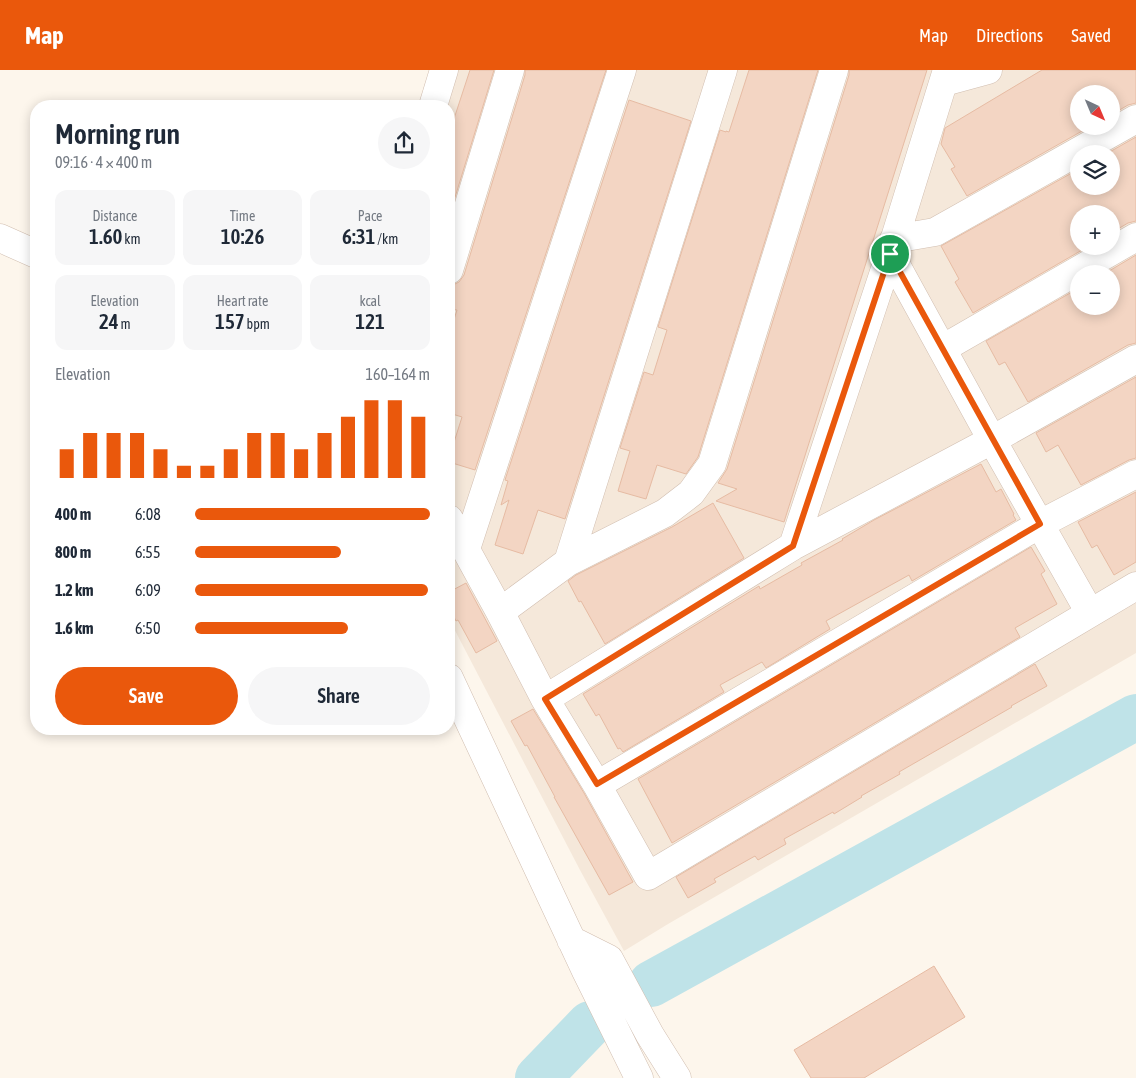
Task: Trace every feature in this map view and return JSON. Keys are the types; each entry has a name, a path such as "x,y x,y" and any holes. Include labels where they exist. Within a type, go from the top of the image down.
{"street":[{"path":"435,100 444,70"},
{"path":"455,250 510,70"},
{"path":"466,549 622,70"},
{"path":"568,562 723,70"},
{"path":"500,612 568,562 665,513 691,493 712,464 834,70"},
{"path":"793,546 892,247 946,76 988,70"},
{"path":"892,247 935,232 1136,119"},
{"path":"942,349 1136,237"},
{"path":"0,238 30,251"},
{"path":"892,247 942,349 1090,613"},
{"path":"545,699 793,546 992,440 1136,359"},
{"path":"597,784 1040,524 1136,474"},
{"path":"455,530 545,699 597,784 648,876 1136,586"},
{"path":"455,691 571,940 639,1078"},
{"path":"571,940 609,959 650,1035 677,1078"}],"shaded area":[{"path":"458,70 1136,70 1136,653 624,951 455,630 455,100 448,100"}],"building":[{"path":"470,70 494,70 455,197 455,116"},
{"path":"525,70 606,70 475,470 455,464 455,439 462,417 455,415 455,316 457,310 455,310 455,284 464,275"},
{"path":"749,70 818,70 698,457 686,474 657,465 646,499 618,491 630,451 620,448 644,372 653,375 667,330 658,327 720,130 729,132"},
{"path":"849,70 927,70 784,522 716,501 737,489 718,483 727,469"},
{"path":"1042,70 1136,70 1136,103 1120,110 1120,85 1070,85 1070,135 1075,135 967,196 951,169 955,167 941,144 945,128"},
{"path":"629,100 691,121 565,519 538,510 523,554 495,545 509,500 501,505 508,481 505,480"},
{"path":"1136,137 1136,221 1120,228 1120,205 1070,205 1070,255 1073,255 973,313 955,282 959,279 941,246 1070,174 1070,195 1120,195 1120,146"},
{"path":"1136,255 1136,343 1128,345 1028,402 1005,362 999,365 986,341 1070,293 1070,315 1120,315 1119,265"},
{"path":"1136,377 1136,458 1081,485 1058,445 1046,452 1036,433"},
{"path":"981,464 996,492 1001,489 1016,520 912,581 909,575 826,621 830,629 766,668 762,662 720,685 724,692 623,752 620,748 618,749 599,714 596,716 583,694 759,586 760,589 874,520"},
{"path":"1136,492 1136,562 1114,575 1097,545 1092,548 1078,522"},
{"path":"713,503 744,558 605,644 568,581 576,575 672,527"},
{"path":"1031,547 1045,571 1041,574 1057,604 1015,628 1020,637 672,843 638,779"},
{"path":"466,583 497,641 476,653 458,620 456,621 455,619 455,589"},
{"path":"1035,664 1047,686 899,772 900,774 834,814 833,812 784,839 786,844 758,860 755,856 714,879 716,882 688,898 676,877"},
{"path":"533,709 584,793 633,882 609,895 527,745 525,746 511,721"},
{"path":"934,966 965,1017 864,1078 811,1078 794,1050"}],"waterway":[{"path":"651,984 1136,717"},
{"path":"538,1078 590,1024"}],"route":[{"path":"890,254 1040,524 597,784 545,699 793,546 890,254"}]}
